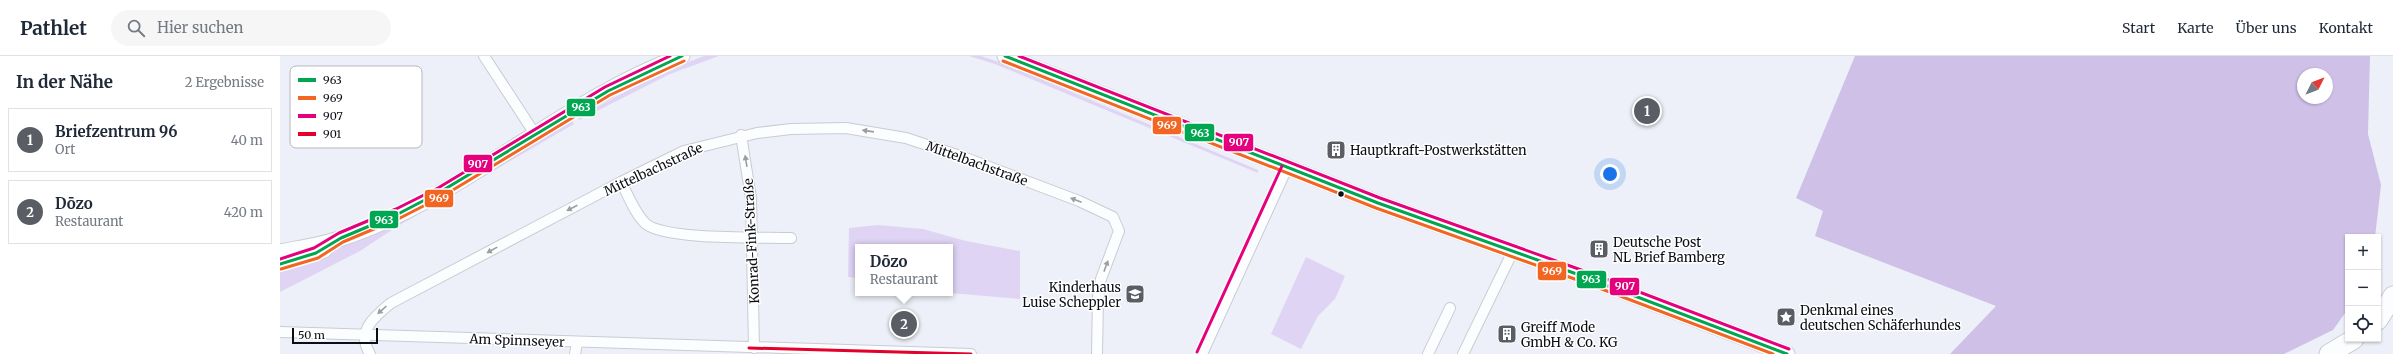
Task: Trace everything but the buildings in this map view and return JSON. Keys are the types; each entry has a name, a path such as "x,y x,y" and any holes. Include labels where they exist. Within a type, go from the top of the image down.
{"highway":[{"path":"2381,315 2393,296"},
{"path":"2329,354 2349,342"}],"main road":[{"path":"280,264 316,253 341,238 398,214 440,192 608,91 682,56"},
{"path":"1005,56 1287,168 1787,354"},
{"path":"280,252 341,238"}],"street":[{"path":"484,56 535,134"},
{"name":"Mittelbachstraße","path":"364,335 369,323 391,302 621,182 684,151 741,135 821,128 846,128 881,133 925,143 1108,213 1116,220 1119,231 1101,279 1098,297 1097,354"},
{"name":"Konrad-Fink-Straße","path":"741,135 751,198 753,237 750,350"},
{"path":"1202,354 1287,168"},
{"path":"621,182 642,219 656,230 675,234 791,238"},
{"path":"1463,354 1513,251"},
{"path":"1428,354 1450,308"},
{"name":"Am Spinnseyer","path":"280,332 750,350 971,354"},
{"path":"364,335 365,346 370,354"},
{"path":"575,354 577,343"}],"shaded area":[{"path":"704,56 719,56 670,74 579,120 578,117 662,72"},
{"path":"969,56 981,56 1002,63 1258,170 1258,173 995,64"},
{"path":"1855,56 2370,56 2368,134 2381,185 2375,234 2345,234 2345,313 2333,330 2284,354 1950,354 1996,306 1815,236 1823,211 1796,198"},
{"path":"572,120 574,124 398,226 360,251 280,292 280,268 358,240 395,223 467,184"},
{"path":"878,225 923,229 966,241 1020,251 1020,299 953,293 953,244 855,244 855,278 848,277 849,228"},
{"path":"1306,257 1345,276 1335,299 1318,316 1301,349 1271,334"}],"transit line":[{"name":"907","path":"280,259 314,248 339,233 396,209 438,188 605,87 670,56"},
{"name":"963","path":"280,264 316,253 341,238 398,214 440,192 608,91 682,56"},
{"name":"963","path":"1005,56 1378,203 1585,277 1787,354"},
{"name":"907","path":"1019,56 1380,198 1587,272 1789,349"},
{"name":"969","path":"281,269 318,258 343,242 400,218 443,196 610,95 684,61"},
{"name":"969","path":"1003,61 1376,208 1583,282 1773,354"},
{"name":"907","path":"1197,352 1282,166"},
{"name":"901","path":"749,348 971,354"}],"place":[{"name":"Briefzentrum 96","path":"1647,111"},
{"name":"Hauptkraft-Postwerkstätten","path":"1336,150"},
{"name":"Deutsche Post NL Brief Bamberg","path":"1599,249"},
{"name":"Kinderhaus Luise Scheppler","path":"1135,294"},
{"name":"Denkmal eines deutschen Schäferhundes","path":"1786,317"},
{"name":"Dōzo","path":"904,324"},
{"name":"Greiff Mode GmbH & Co. KG","path":"1507,334"}]}
